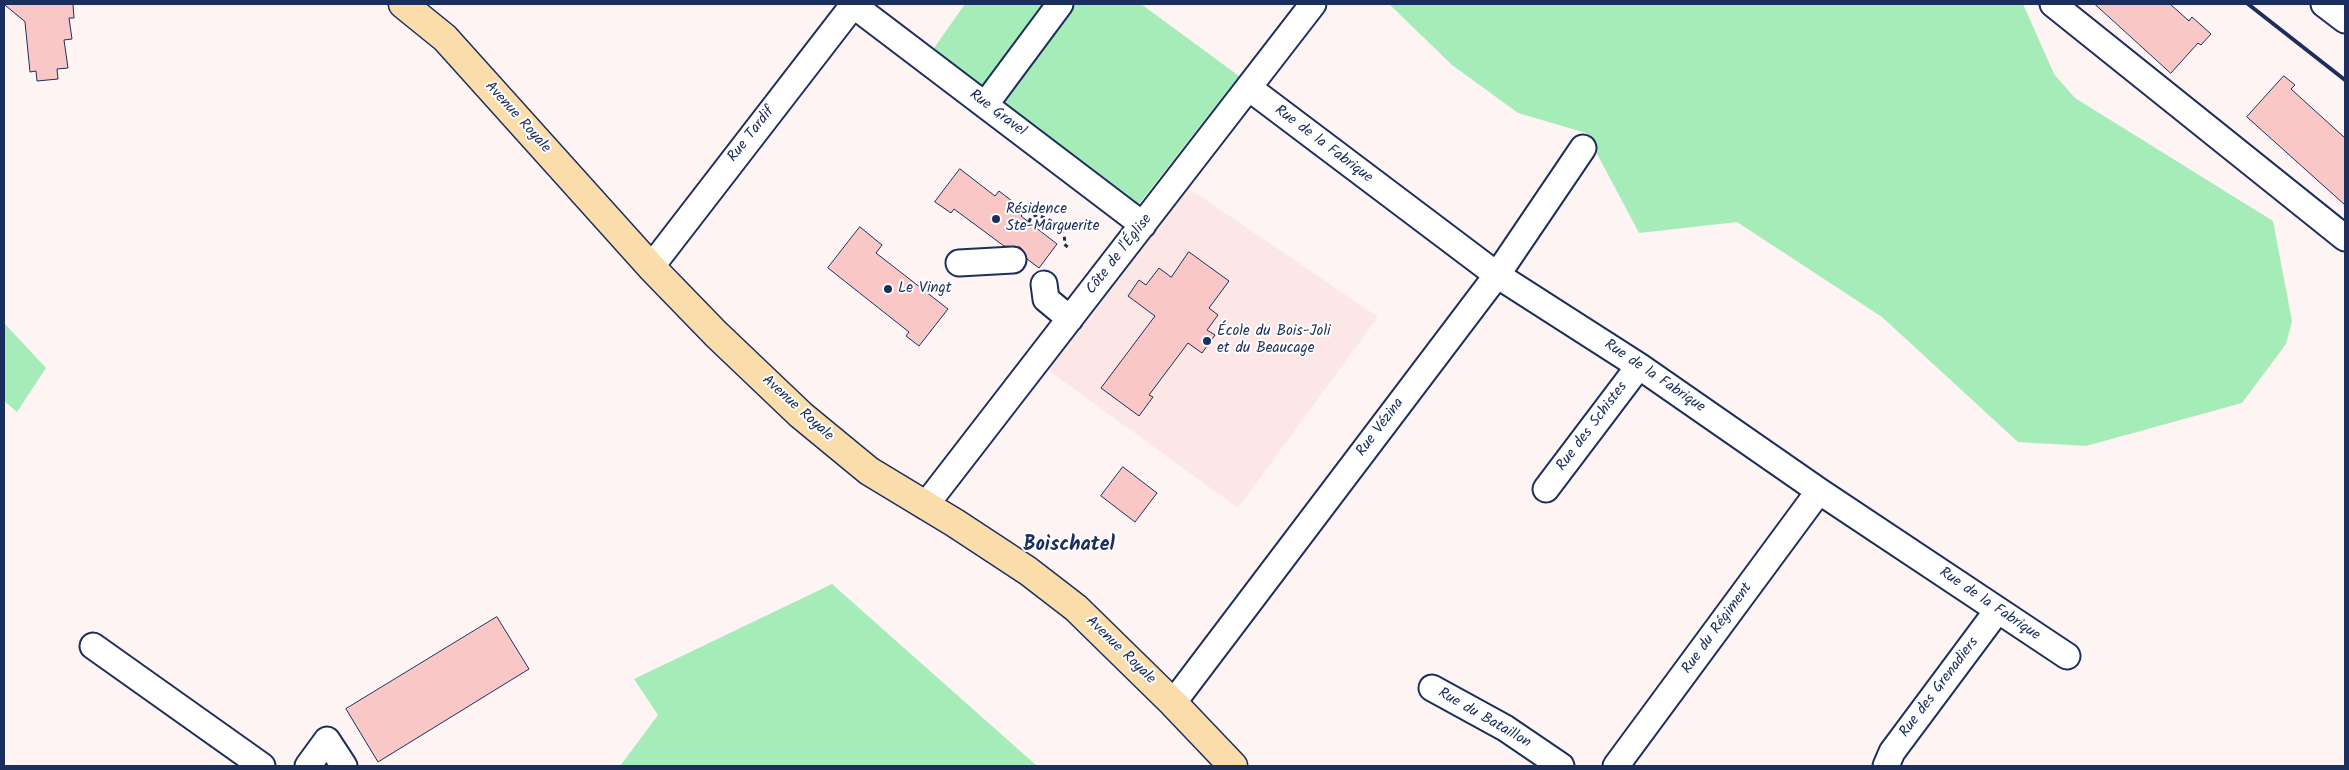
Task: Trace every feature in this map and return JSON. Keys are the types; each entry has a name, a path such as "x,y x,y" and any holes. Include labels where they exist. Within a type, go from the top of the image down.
{"main road":[{"name":"Avenue Royale","path":"403,4 445,38 651,267 716,334 801,415 869,471 1028,571 1076,608 1173,703 1233,766"}],"street":[{"name":"Rue Tardif","path":"651,267 853,4"},
{"name":"Rue Gravel","path":"853,4 1143,225"},
{"path":"985,105 1060,4"},
{"name":"Côte de l'Église","path":"925,506 1313,4"},
{"path":"2053,4 2345,238"},
{"path":"2324,4 2345,20"},
{"name":"Rue de la Fabrique","path":"1249,88 1497,275 1639,366 1819,491 2067,656"},
{"name":"Rue Vézina","path":"1173,703 1497,275 1583,148"},
{"path":"959,263 1013,260"},
{"path":"1044,284 1046,299 1070,319"},
{"name":"Rue des Schistes","path":"1546,489 1639,366"},
{"name":"Rue du Régiment","path":"1616,766 1819,491"},
{"name":"Rue des Grenadiers","path":"1886,766 1892,752 1997,611"},
{"path":"93,646 262,766"},
{"name":"Rue du Bataillon","path":"1432,688 1505,728 1561,766"},
{"path":"308,766 327,740 344,766"}],"path":[{"path":"1029,222 1031,217 1037,216 1050,220 1062,230 1065,237 1064,244 1070,249"}],"shaded area":[{"name":"École du Bois-Joli et du Beaucage","path":"1178,181 1378,317 1238,508 1037,362"}],"green space":[{"path":"965,4 1141,4 1239,76 1139,204 1124,207 932,51"},
{"path":"1389,4 2023,4 2054,74 2075,98 2273,221 2292,321 2286,344 2242,403 2086,446 2018,442 1882,317 1737,222 1639,233 1586,133 1518,113 1452,65"},
{"path":"4,323 46,368 17,412 4,401"},
{"path":"832,584 1037,766 620,766 658,715 634,679"}],"building":[{"path":"4,4 73,4 74,18 69,18 72,39 64,40 68,68 57,69 58,79 37,81 36,71 30,72 25,22"},
{"path":"2095,4 2170,4 2189,21 2192,17 2211,34 2201,45 2198,43 2171,73"},
{"path":"2284,76 2295,85 2291,89 2345,138 2345,205 2247,117"},
{"name":"Résidence Ste-Marguerite","path":"960,169 995,196 999,191 1025,211 1021,216 1057,244 1039,268 1027,259 1020,247 1004,246 954,209 951,213 935,202"},
{"name":"Le Vingt","path":"860,227 882,245 876,253 948,309 919,346 906,336 909,332 828,268"},
{"path":"1189,252 1229,281 1209,308 1218,315 1207,330 1215,335 1202,353 1188,343 1149,395 1153,397 1139,416 1101,388 1155,316 1128,296 1139,280 1146,285 1159,268 1171,277"},
{"path":"1123,467 1157,493 1135,522 1101,496"},
{"path":"497,617 529,669 378,762 346,709"}],"railway":[{"path":"2248,4 2345,80"}],"place":[{"name":"Résidence Ste-Marguerite","path":"996,219"},
{"name":"Le Vingt","path":"888,289"},
{"name":"École du Bois-Joli et du Beaucage","path":"1207,341"}],"district":[{"name":"Boischatel","path":"1069,547"}]}
